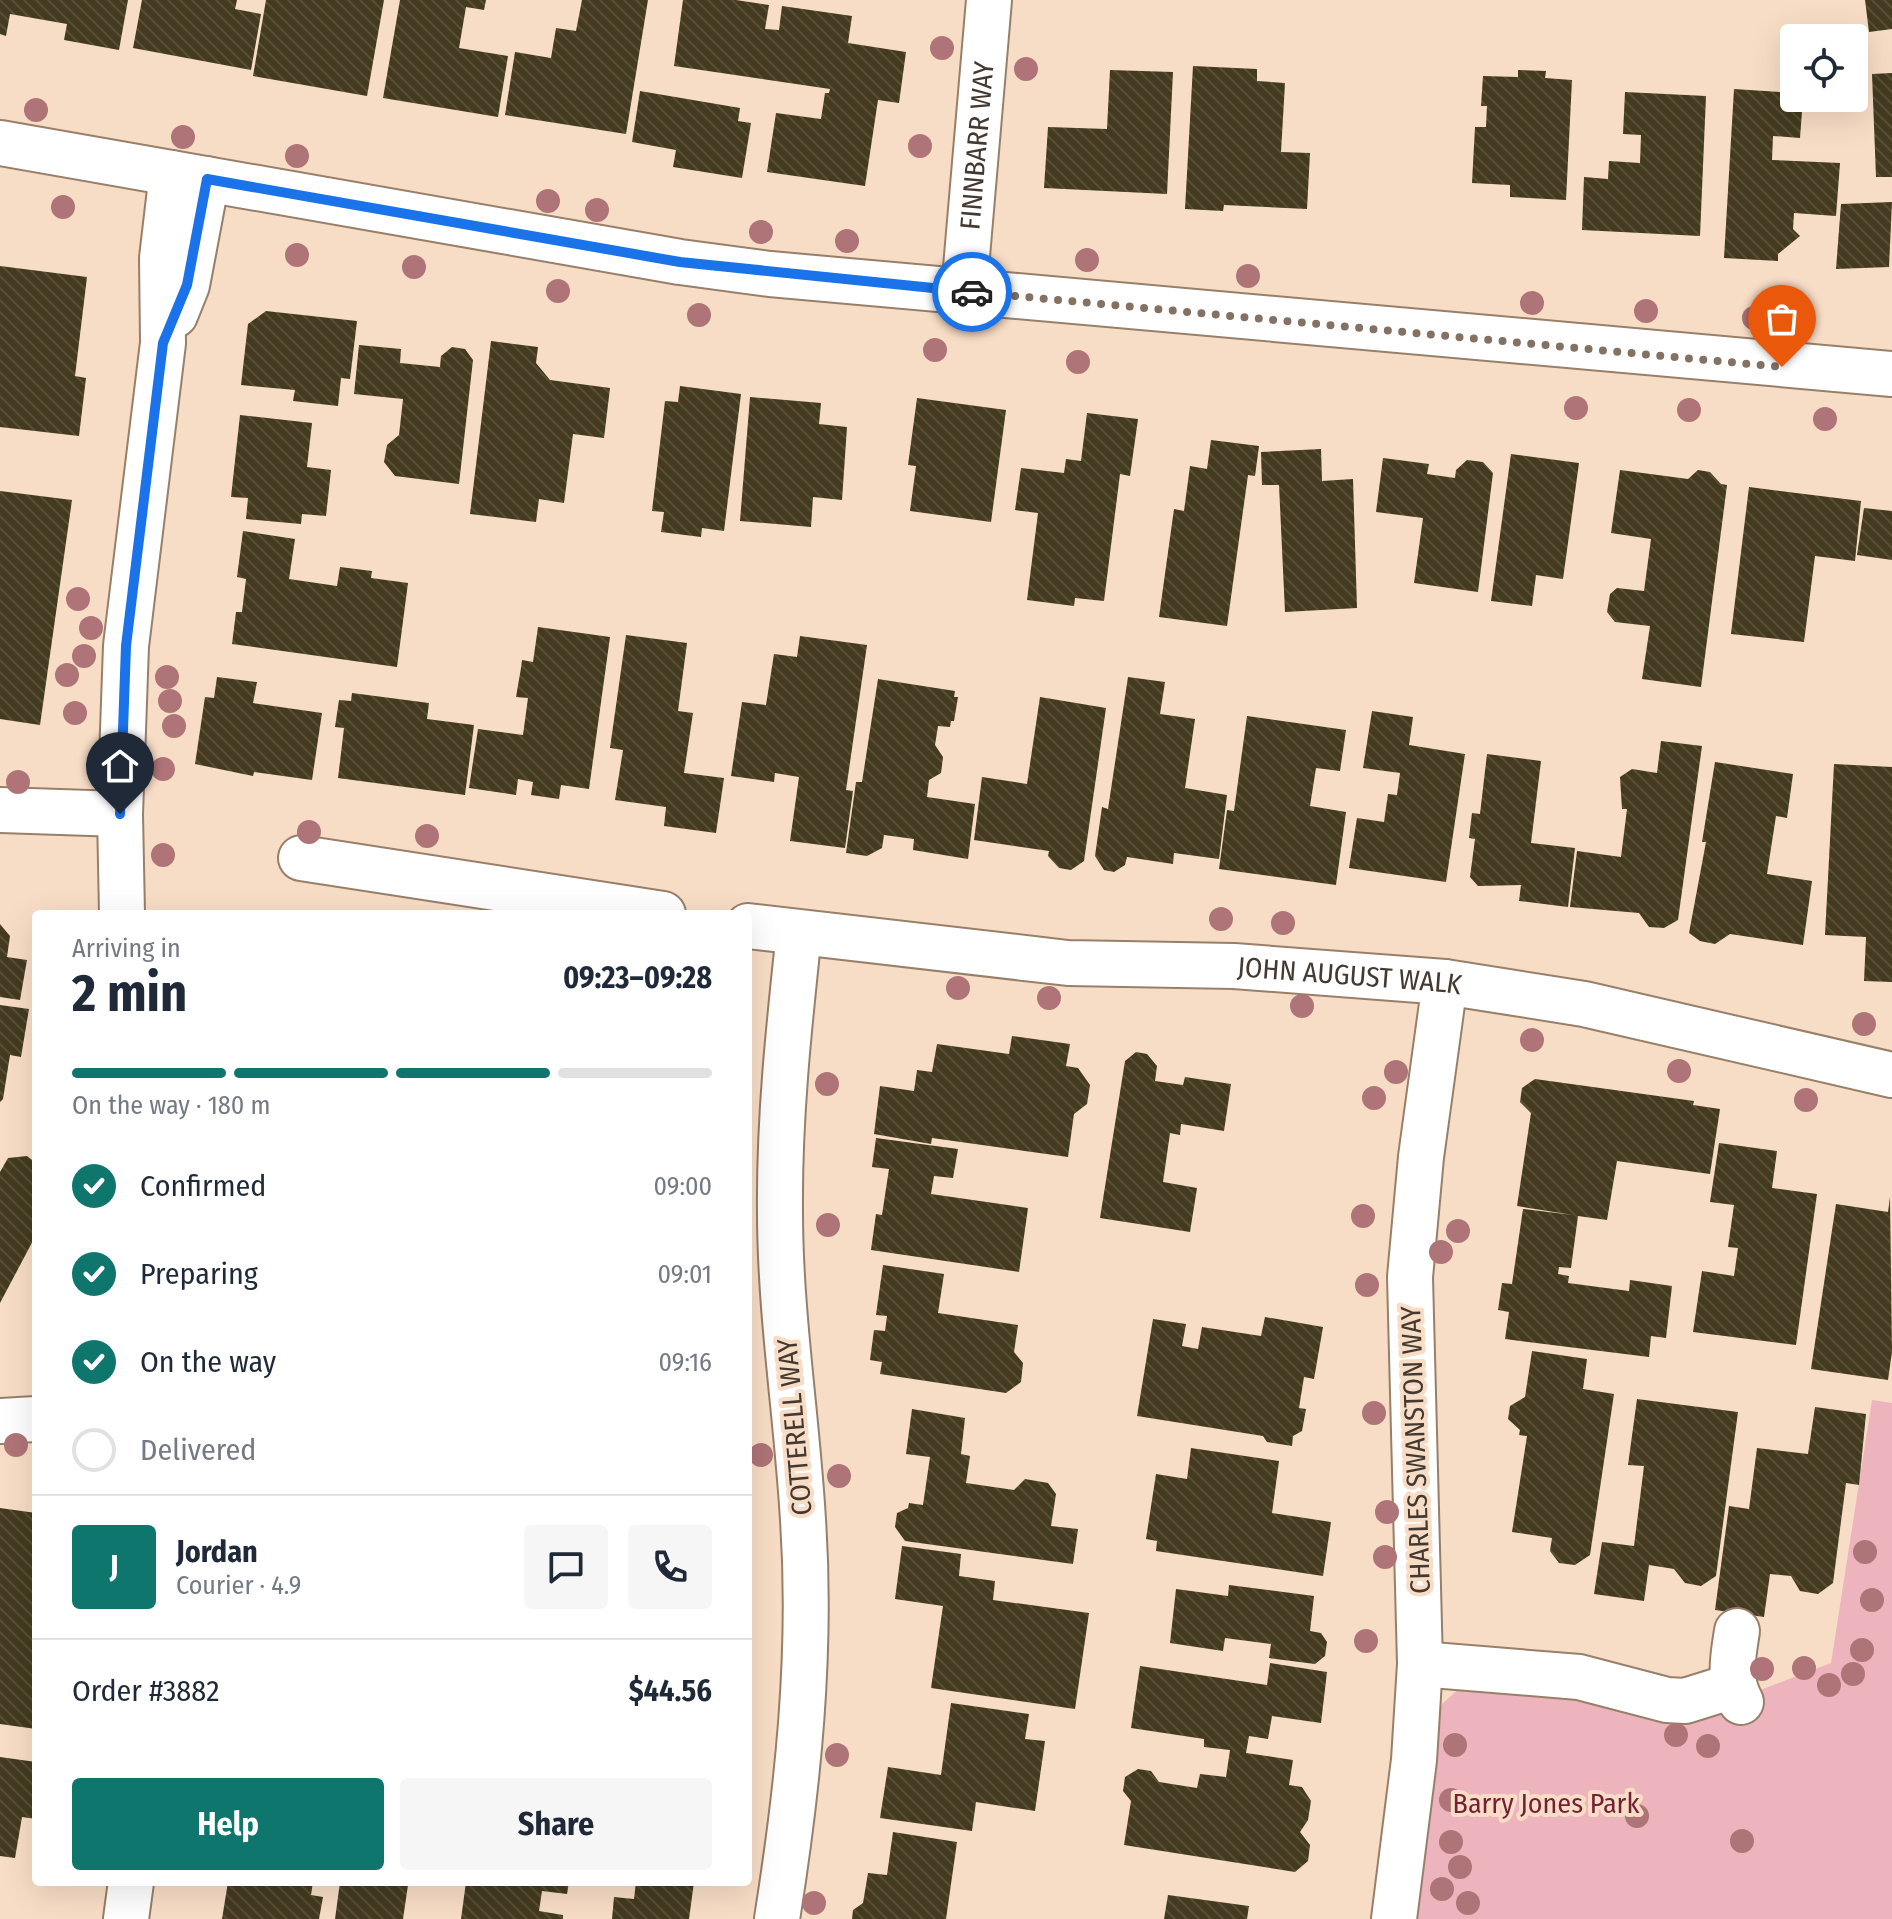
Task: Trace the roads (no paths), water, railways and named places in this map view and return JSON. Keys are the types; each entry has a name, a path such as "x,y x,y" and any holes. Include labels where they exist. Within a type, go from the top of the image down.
{"street":[{"name":"FINNBARR WAY","path":"964,291 989,0"},
{"path":"0,143 680,262 964,291 1892,374"},
{"path":"122,910 120,814 126,646 163,343 187,285 190,176"},
{"path":"0,810 120,814"},
{"path":"301,858 634,910"},
{"name":"JOHN AUGUST WALK","path":"752,927 1068,963 1234,966 1445,982 1584,1004 1892,1075"},
{"name":"COTTERELL WAY","path":"777,1919 795,1801 806,1609 804,1521 786,1346 780,1213 784,1077 799,933"},
{"name":"CHARLES SWANSTON WAY","path":"1394,1919 1414,1760 1420,1664 1410,1277 1421,1157 1445,982"},
{"path":"0,1421 32,1419"},
{"path":"1420,1664 1566,1675 1640,1694 1685,1701 1737,1694 1737,1631"},
{"path":"126,1919 130,1886"}],"park label":[{"name":"Barry Jones Park","path":"1546,1803"}]}
